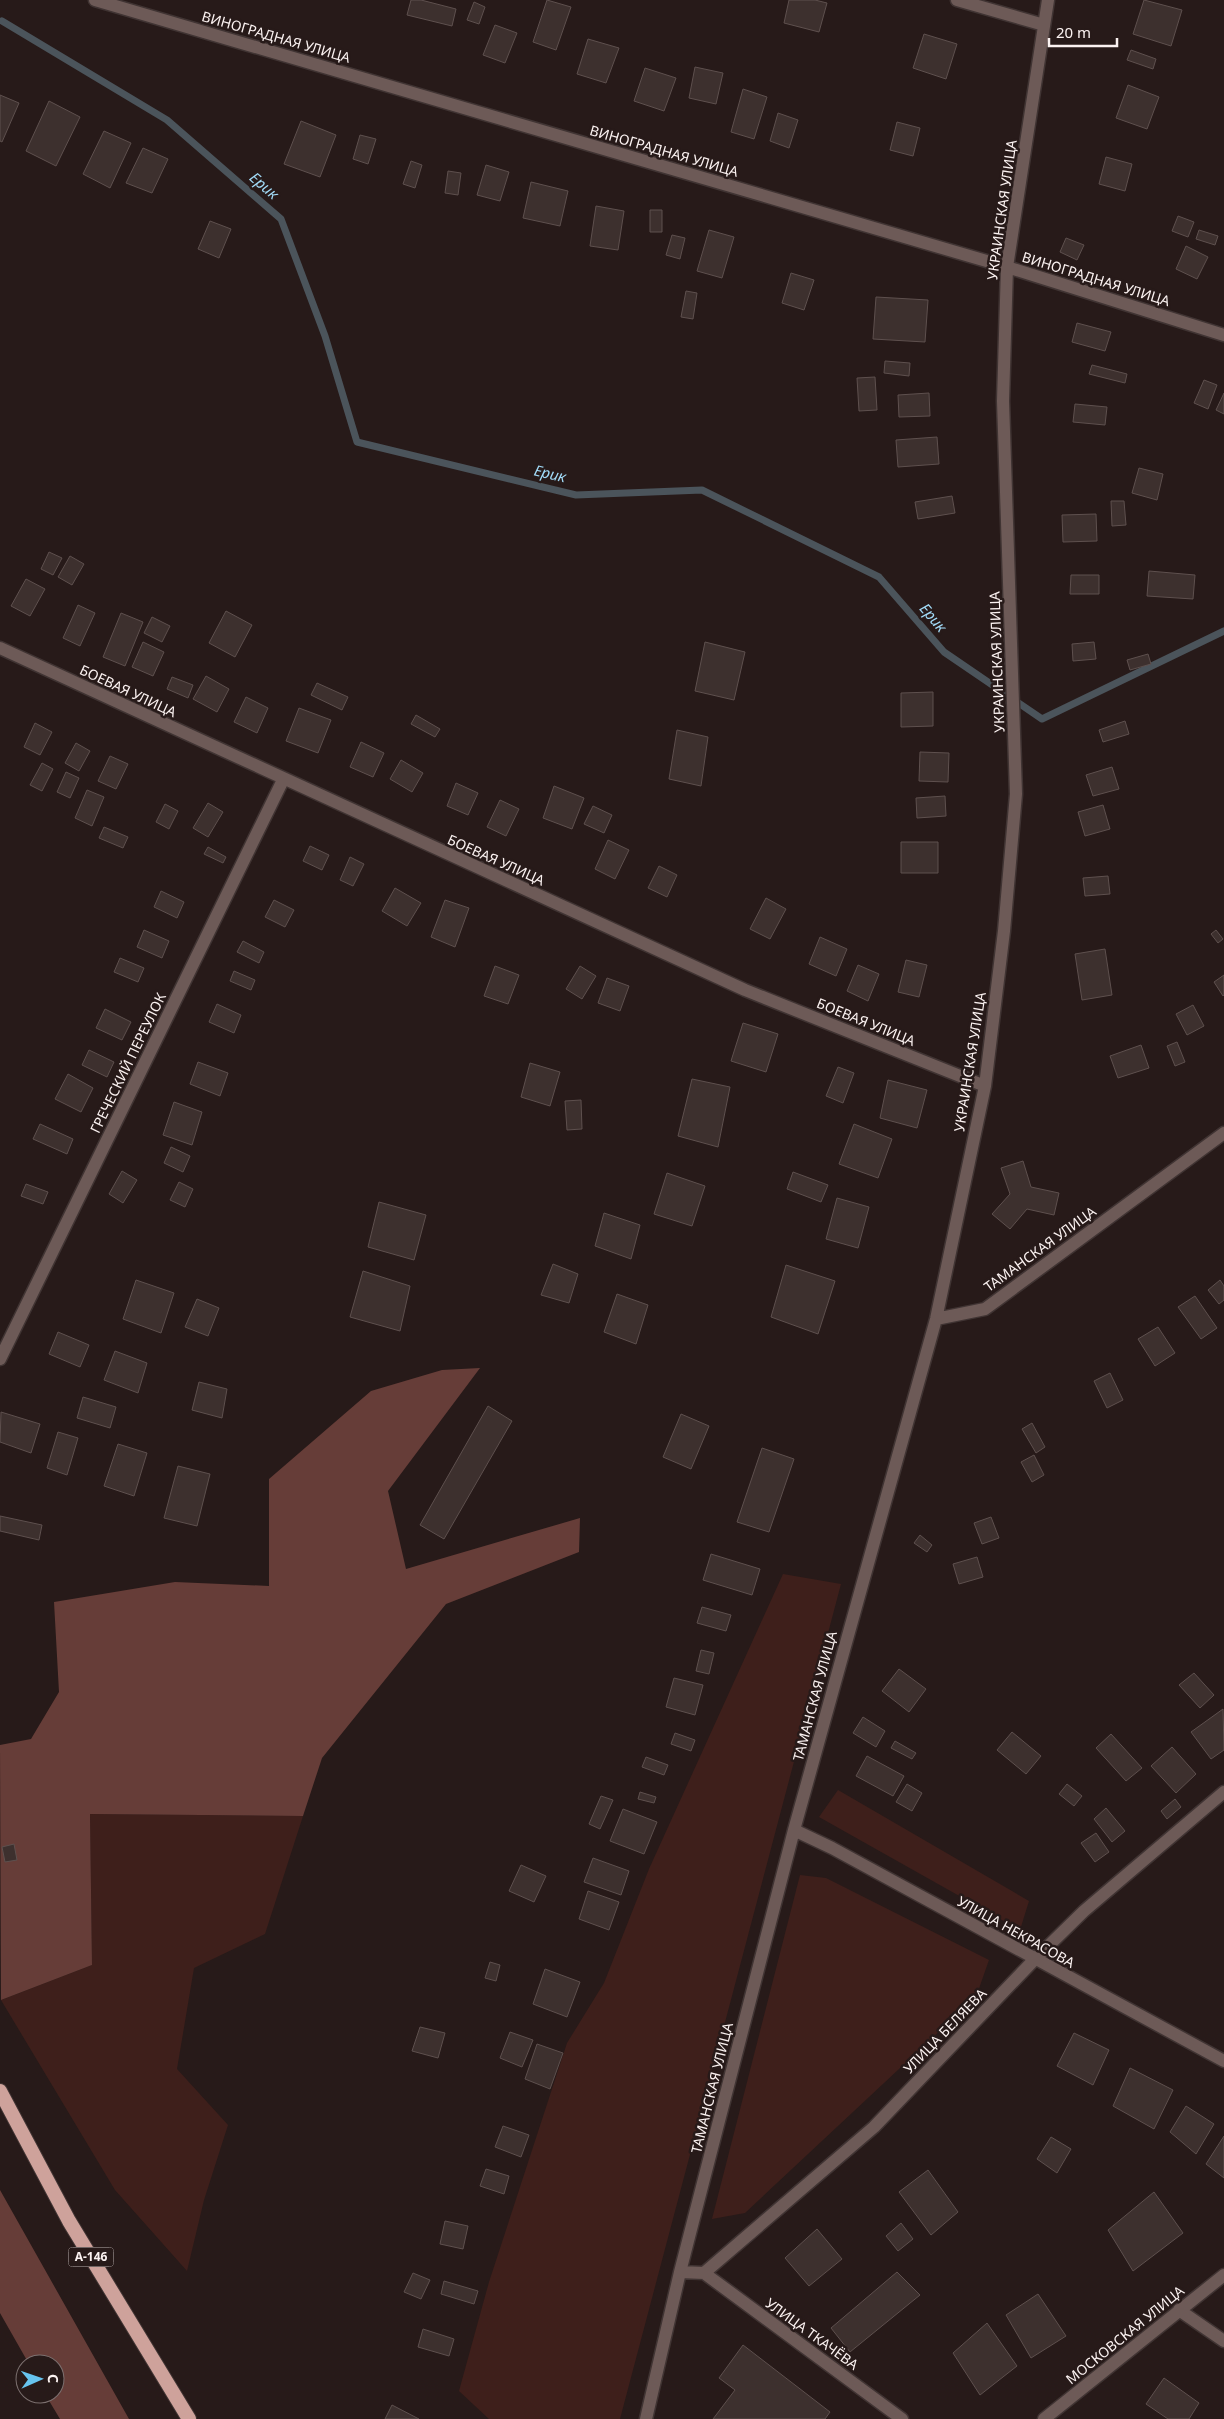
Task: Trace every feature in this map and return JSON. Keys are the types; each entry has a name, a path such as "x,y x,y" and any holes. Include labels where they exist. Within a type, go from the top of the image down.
{"highway":[{"name":"А-146","path":"0,2091 69,2221 188,2419"}],"street":[{"name":"ВИНОГРАДНАЯ УЛИЦА","path":"95,0 1007,267 1224,335"},
{"path":"957,0 1044,24"},
{"name":"УКРАИНСКАЯ УЛИЦА","path":"936,1319 985,1086 1004,931 1016,794 1003,401 1007,267 1048,0"},
{"name":"БОЕВАЯ УЛИЦА","path":"0,648 283,780 745,990 985,1086"},
{"name":"ГРЕЧЕСКИЙ ПЕРЕУЛОК","path":"0,1359 283,780"},
{"name":"ТАМАНСКАЯ УЛИЦА","path":"646,2419 680,2272 794,1830 936,1319 985,1308 1224,1133"},
{"name":"УЛИЦА БЕЛЯЕВА","path":"704,2273 874,2127 1034,1960 1084,1911 1224,1792"},
{"name":"УЛИЦА НЕКРАСОВА","path":"794,1830 832,1848 1034,1960 1224,2061"},
{"path":"680,2272 704,2273"},
{"name":"УЛИЦА ТКАЧЁВА","path":"704,2273 902,2419"},
{"name":"МОСКОВСКАЯ УЛИЦА","path":"1044,2419 1224,2275"},
{"path":"1179,2310 1224,2341"}],"shaded area":[{"path":"480,1368 388,1491 406,1569 580,1518 579,1552 446,1604 322,1758 303,1816 90,1814 92,1965 1,2000 0,1745 31,1739 59,1692 54,1602 175,1582 269,1586 269,1479 371,1391 442,1370"},
{"path":"783,1574 841,1584 620,2419 489,2419 459,2391 489,2282 567,2043 604,1983 649,1869"},
{"path":"838,1790 1029,1901 1020,1930 819,1817"},
{"path":"90,1814 303,1816 265,1934 194,1968 177,2069 228,2125 204,2200 187,2271 115,2190 1,2000 92,1965"},
{"path":"800,1875 826,1878 989,1960 976,1997 745,2213 712,2219"},
{"path":"0,2190 129,2419 60,2419 51,2404 65,2404 65,2354 23,2354 0,2313"}],"building":[{"path":"411,0 421,0 456,9 452,26 407,15"},
{"path":"547,0 571,7 556,50 533,42"},
{"path":"789,0 815,0 827,3 819,32 784,23"},
{"path":"1144,0 1182,10 1171,46 1133,34"},
{"path":"474,2 485,7 479,24 467,20"},
{"path":"495,25 517,33 505,63 483,55"},
{"path":"924,34 957,44 946,79 913,68"},
{"path":"588,39 619,48 606,83 577,74"},
{"path":"1131,50 1156,59 1153,69 1127,60"},
{"path":"695,67 723,73 716,104 689,98"},
{"path":"645,68 676,78 664,111 634,101"},
{"path":"1128,85 1159,97 1147,129 1116,118"},
{"path":"743,89 767,97 754,139 731,132"},
{"path":"0,95 19,103 2,142 0,141"},
{"path":"49,101 80,117 56,166 26,151"},
{"path":"778,113 798,120 789,148 770,141"},
{"path":"301,121 336,135 320,177 284,164"},
{"path":"897,122 920,128 913,156 890,150"},
{"path":"104,131 131,143 110,188 83,174"},
{"path":"360,135 376,139 368,164 353,159"},
{"path":"143,148 168,159 152,193 126,183"},
{"path":"1106,157 1132,164 1125,191 1099,184"},
{"path":"411,161 422,165 415,188 403,184"},
{"path":"486,165 509,172 500,201 477,195"},
{"path":"448,171 461,173 458,195 445,193"},
{"path":"531,182 568,191 560,226 523,218"},
{"path":"596,206 624,211 618,250 590,246"},
{"path":"650,210 662,210 662,232 650,232"},
{"path":"1178,216 1194,222 1188,237 1172,231"},
{"path":"210,221 231,229 219,258 198,249"},
{"path":"709,230 734,237 722,278 697,271"},
{"path":"1199,230 1218,236 1215,245 1196,239"},
{"path":"672,235 685,238 680,259 666,255"},
{"path":"1066,238 1084,245 1077,260 1060,252"},
{"path":"1186,246 1208,257 1197,279 1176,269"},
{"path":"791,273 814,280 804,310 782,303"},
{"path":"686,291 697,293 693,319 681,317"},
{"path":"876,297 928,300 925,342 873,339"},
{"path":"1077,323 1111,332 1105,351 1072,342"},
{"path":"885,361 910,363 909,376 884,373"},
{"path":"1092,365 1127,374 1125,383 1089,374"},
{"path":"875,377 877,410 859,411 857,378"},
{"path":"1204,380 1217,385 1208,409 1194,403"},
{"path":"929,393 930,416 899,417 898,395"},
{"path":"1224,393 1224,414 1216,410"},
{"path":"1075,404 1107,407 1105,425 1073,422"},
{"path":"937,437 939,464 898,467 896,440"},
{"path":"1139,468 1163,474 1157,500 1132,493"},
{"path":"952,496 955,513 918,519 915,502"},
{"path":"1111,501 1124,501 1126,525 1112,526"},
{"path":"1096,514 1097,541 1063,542 1062,515"},
{"path":"49,552 62,558 53,575 41,569"},
{"path":"70,556 84,564 72,585 58,577"},
{"path":"1149,571 1195,575 1193,599 1147,596"},
{"path":"1071,575 1099,575 1099,594 1070,594"},
{"path":"26,579 45,589 30,616 11,606"},
{"path":"78,605 95,613 80,646 63,638"},
{"path":"226,611 252,625 235,657 209,643"},
{"path":"121,613 143,622 125,666 103,657"},
{"path":"152,617 170,626 162,642 144,633"},
{"path":"143,642 164,652 153,676 132,667"},
{"path":"705,642 745,652 734,700 695,691"},
{"path":"1094,642 1096,659 1073,661 1072,644"},
{"path":"1148,654 1151,664 1130,670 1127,660"},
{"path":"206,676 229,689 217,712 193,699"},
{"path":"172,677 193,685 188,698 167,689"},
{"path":"317,683 348,697 342,710 311,695"},
{"path":"933,692 933,726 901,727 901,693"},
{"path":"246,697 268,708 257,733 234,722"},
{"path":"299,708 331,720 318,753 286,741"},
{"path":"416,715 440,729 435,737 411,724"},
{"path":"1125,721 1129,734 1103,742 1099,730"},
{"path":"35,723 52,732 40,755 24,747"},
{"path":"677,730 708,737 701,786 669,779"},
{"path":"361,742 384,753 373,777 350,767"},
{"path":"76,743 90,751 79,771 65,763"},
{"path":"920,752 949,753 948,782 919,781"},
{"path":"110,756 128,764 116,789 98,781"},
{"path":"401,760 423,773 412,792 390,779"},
{"path":"42,763 53,769 42,791 30,785"},
{"path":"1112,767 1119,789 1093,796 1086,775"},
{"path":"66,772 79,778 70,798 57,792"},
{"path":"456,783 478,793 468,815 447,806"},
{"path":"554,786 584,798 572,829 543,818"},
{"path":"87,790 104,797 92,826 75,818"},
{"path":"945,796 946,816 917,818 916,798"},
{"path":"500,800 519,809 506,836 487,827"},
{"path":"208,803 223,812 208,837 193,828"},
{"path":"165,804 178,811 169,829 156,822"},
{"path":"1103,805 1110,829 1085,836 1078,812"},
{"path":"593,806 612,815 604,833 584,824"},
{"path":"104,827 128,837 123,848 99,838"},
{"path":"608,840 629,850 615,879 595,869"},
{"path":"901,842 938,842 938,873 901,873"},
{"path":"310,846 329,855 322,870 303,861"},
{"path":"208,847 226,857 223,863 204,854"},
{"path":"350,857 364,864 353,886 340,880"},
{"path":"659,866 677,875 667,897 648,888"},
{"path":"1108,876 1110,894 1085,896 1083,878"},
{"path":"395,888 421,903 407,926 382,911"},
{"path":"161,891 184,902 177,918 154,907"},
{"path":"766,898 786,909 770,939 750,929"},
{"path":"274,900 294,910 285,927 265,917"},
{"path":"445,900 469,908 455,947 431,937"},
{"path":"144,930 169,941 162,958 137,947"},
{"path":"1216,930 1223,939 1218,943 1211,934"},
{"path":"820,937 847,949 836,976 809,964"},
{"path":"243,941 264,952 259,963 237,952"},
{"path":"1105,949 1112,995 1082,1000 1075,954"},
{"path":"120,958 144,968 138,982 114,972"},
{"path":"906,960 927,965 919,997 898,992"},
{"path":"858,965 879,974 868,1001 847,991"},
{"path":"495,966 519,975 508,1004 484,996"},
{"path":"580,966 596,976 582,999 566,989"},
{"path":"234,971 255,980 251,990 230,981"},
{"path":"1224,975 1224,995 1223,996 1214,982"},
{"path":"607,978 629,986 620,1011 598,1003"},
{"path":"217,1004 241,1015 234,1033 209,1022"},
{"path":"1193,1005 1204,1026 1187,1035 1176,1014"},
{"path":"105,1009 131,1022 122,1040 96,1028"},
{"path":"743,1023 778,1034 766,1072 731,1061"},
{"path":"1177,1042 1185,1062 1175,1066 1167,1046"},
{"path":"1141,1045 1149,1068 1118,1078 1110,1056"},
{"path":"89,1050 114,1062 107,1077 82,1065"},
{"path":"198,1062 228,1073 220,1096 190,1084"},
{"path":"530,1063 560,1072 550,1106 521,1097"},
{"path":"838,1067 854,1073 843,1103 826,1096"},
{"path":"68,1074 93,1088 81,1112 55,1099"},
{"path":"692,1079 730,1087 718,1147 678,1136"},
{"path":"888,1080 927,1090 917,1128 880,1118"},
{"path":"581,1100 582,1129 567,1130 565,1101"},
{"path":"174,1102 202,1112 192,1145 163,1135"},
{"path":"40,1124 73,1139 67,1154 33,1139"},
{"path":"854,1124 892,1139 878,1178 839,1164"},
{"path":"171,1147 190,1156 183,1172 164,1163"},
{"path":"1023,1161 1031,1187 1059,1193 1054,1215 1027,1209 1010,1229 992,1214 1010,1194 1001,1168"},
{"path":"122,1171 137,1180 123,1203 109,1194"},
{"path":"793,1172 828,1185 821,1202 787,1189"},
{"path":"667,1173 705,1186 692,1226 654,1214"},
{"path":"179,1182 193,1189 185,1207 170,1200"},
{"path":"26,1184 48,1192 43,1204 21,1196"},
{"path":"837,1198 869,1207 858,1248 826,1239"},
{"path":"379,1202 426,1215 414,1260 368,1247"},
{"path":"604,1213 640,1225 631,1259 595,1246"},
{"path":"553,1264 578,1274 569,1303 541,1295"},
{"path":"786,1265 835,1281 818,1334 771,1317"},
{"path":"363,1271 410,1286 400,1331 350,1317"},
{"path":"136,1280 174,1293 161,1333 123,1319"},
{"path":"1220,1280 1224,1286 1224,1300 1219,1304 1208,1290"},
{"path":"617,1294 648,1305 636,1344 604,1332"},
{"path":"1195,1296 1217,1328 1201,1339 1178,1307"},
{"path":"197,1299 219,1308 208,1336 185,1327"},
{"path":"1158,1327 1175,1353 1155,1366 1138,1339"},
{"path":"58,1332 89,1345 80,1367 49,1354"},
{"path":"115,1351 147,1363 138,1393 104,1380"},
{"path":"1110,1373 1123,1400 1107,1408 1094,1381"},
{"path":"199,1382 227,1389 222,1418 192,1410"},
{"path":"83,1397 116,1407 110,1428 77,1418"},
{"path":"488,1406 512,1421 444,1539 420,1525"},
{"path":"1,1412 40,1424 31,1453 0,1442"},
{"path":"681,1414 709,1426 691,1469 663,1457"},
{"path":"1032,1423 1045,1447 1036,1453 1022,1429"},
{"path":"58,1432 78,1438 67,1475 47,1468"},
{"path":"118,1444 147,1453 134,1496 104,1486"},
{"path":"762,1448 794,1459 769,1532 737,1522"},
{"path":"1034,1455 1044,1475 1032,1482 1021,1462"},
{"path":"178,1466 210,1474 197,1526 164,1518"},
{"path":"0,1516 42,1525 39,1540 0,1531"},
{"path":"991,1517 999,1538 982,1544 974,1523"},
{"path":"920,1535 932,1545 927,1552 914,1543"},
{"path":"711,1554 760,1569 752,1595 703,1580"},
{"path":"977,1557 983,1577 959,1584 953,1564"},
{"path":"702,1607 731,1615 726,1631 697,1623"},
{"path":"701,1650 714,1653 709,1674 696,1671"},
{"path":"899,1669 926,1689 909,1712 882,1691"},
{"path":"1194,1673 1214,1695 1200,1708 1179,1685"},
{"path":"674,1678 703,1685 695,1715 666,1707"},
{"path":"1223,1709 1224,1750 1211,1759 1191,1732"},
{"path":"863,1717 885,1731 876,1747 853,1733"},
{"path":"1012,1732 1041,1756 1026,1774 997,1750"},
{"path":"675,1733 695,1740 691,1751 671,1744"},
{"path":"1111,1734 1142,1768 1126,1781 1096,1748"},
{"path":"895,1741 916,1753 912,1759 891,1748"},
{"path":"1172,1747 1196,1774 1176,1793 1151,1766"},
{"path":"867,1756 904,1776 893,1796 856,1776"},
{"path":"646,1757 668,1765 664,1775 642,1767"},
{"path":"907,1784 922,1793 912,1811 896,1802"},
{"path":"1067,1784 1082,1796 1074,1806 1059,1794"},
{"path":"640,1792 656,1797 654,1803 638,1799"},
{"path":"601,1796 613,1800 600,1829 589,1824"},
{"path":"1175,1799 1181,1807 1167,1819 1161,1811"},
{"path":"1106,1808 1125,1831 1112,1842 1094,1819"},
{"path":"623,1809 657,1822 644,1854 610,1841"},
{"path":"1096,1833 1109,1852 1095,1862 1081,1843"},
{"path":"14,1844 17,1860 5,1862 2,1847"},
{"path":"593,1858 629,1871 621,1895 584,1882"},
{"path":"521,1865 546,1876 534,1902 509,1891"},
{"path":"588,1891 619,1902 609,1930 579,1919"},
{"path":"490,1962 500,1965 496,1981 485,1978"},
{"path":"545,1969 580,1982 567,2017 533,2004"},
{"path":"420,2027 445,2033 438,2058 412,2051"},
{"path":"510,2032 533,2040 522,2067 500,2058"},
{"path":"1074,2033 1109,2050 1093,2085 1057,2066"},
{"path":"537,2044 563,2053 550,2089 525,2079"},
{"path":"1130,2068 1173,2090 1154,2129 1113,2106"},
{"path":"1186,2106 1214,2124 1196,2154 1170,2132"},
{"path":"503,2126 529,2135 521,2157 495,2147"},
{"path":"1224,2136 1224,2178 1206,2164"},
{"path":"1051,2137 1071,2149 1057,2173 1037,2159"},
{"path":"486,2169 509,2176 504,2194 480,2186"},
{"path":"928,2170 958,2212 931,2235 899,2192"},
{"path":"1154,2192 1183,2233 1133,2271 1108,2230"},
{"path":"445,2221 468,2226 463,2249 440,2244"},
{"path":"901,2223 913,2239 898,2251 886,2236"},
{"path":"817,2229 842,2259 809,2286 785,2258"},
{"path":"897,2272 920,2295 850,2352 831,2328"},
{"path":"413,2273 430,2280 421,2299 404,2292"},
{"path":"444,2281 478,2291 474,2304 441,2294"},
{"path":"1038,2294 1066,2336 1031,2358 1006,2315"},
{"path":"987,2323 1017,2366 980,2395 953,2353"},
{"path":"423,2329 454,2339 449,2356 418,2347"},
{"path":"743,2345 830,2412 825,2419 713,2419 735,2390 719,2378"},
{"path":"1164,2378 1199,2403 1189,2419 1168,2419 1146,2404"},
{"path":"392,2405 419,2419 385,2419"}],"waterway":[{"name":"Ерик","path":"2,21 167,120 281,219 325,336 357,442 576,495 702,490 879,577 944,652 1042,719 1224,631"}]}
